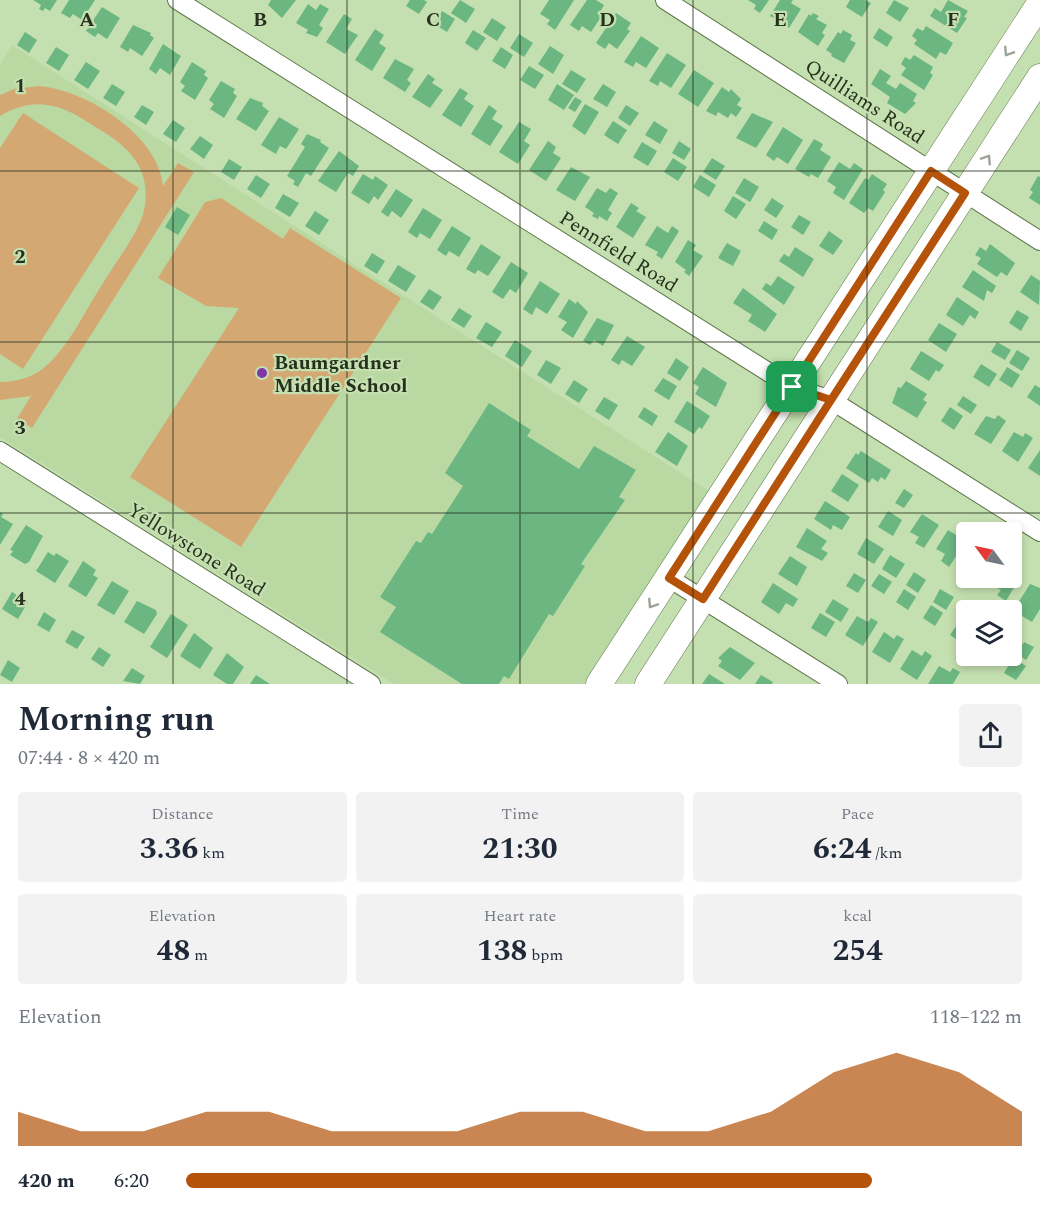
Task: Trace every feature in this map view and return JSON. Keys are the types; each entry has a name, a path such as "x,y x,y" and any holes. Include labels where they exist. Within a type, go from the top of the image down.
{"main road":[{"path":"599,684 1040,3"},
{"path":"648,684 1040,77"}],"street":[{"name":"Pennfield Road","path":"177,0 792,387 831,400 1040,532"},
{"name":"Quilliams Road","path":"665,0 1040,241"},
{"name":"Yellowstone Road","path":"0,451 371,684"},
{"path":"669,578 838,684"}],"shaded area":[{"name":"Baumgardner Middle School","path":"12,45 712,493 588,684 394,684 0,437 0,64"},
{"path":"38,86 57,89 77,96 117,118 148,149 158,167 163,186 178,163 194,172 32,428 17,419 31,396 0,400 0,382 31,376 46,366 63,348 133,236 143,215 146,195 140,169 128,151 110,136 71,112 40,104 21,107 0,116 0,95 14,89"},
{"path":"23,113 139,188 23,369 0,354 0,148"},
{"path":"221,198 283,239 290,228 401,298 241,547 130,477 239,308 206,306 158,278 205,202"}],"building":[{"path":"33,0 57,0 50,11 45,8 43,11 39,9 41,5"},
{"path":"69,0 95,0 82,20 73,14 70,18 61,13"},
{"path":"271,0 296,0 282,18 268,5"},
{"path":"410,0 427,2 419,14 406,6"},
{"path":"460,0 475,9 466,23 451,13"},
{"path":"549,0 574,0 555,30 547,24 550,20 540,14"},
{"path":"587,0 596,0 604,5 600,12 603,14 591,32 582,26 579,31 570,25"},
{"path":"748,0 769,0 760,13 754,9 756,5"},
{"path":"780,0 793,0 791,3 801,9 789,28 783,24 780,27 775,23 777,20 770,16"},
{"path":"850,0 865,0 871,3 862,17 846,7"},
{"path":"894,0 909,8 900,22 886,13"},
{"path":"948,0 968,11 964,17 967,18 957,33 930,16 935,8 941,12"},
{"path":"308,4 316,10 320,4 329,9 319,25 323,28 317,37 306,33 308,30 296,23"},
{"path":"102,7 120,18 107,39 98,33 95,37 86,31"},
{"path":"442,11 455,19 447,32 434,24"},
{"path":"616,13 631,23 627,29 630,31 617,49 609,43 605,49 596,43"},
{"path":"813,13 819,16 816,19 827,25 822,33 825,35 818,46 798,32 809,14 811,16"},
{"path":"344,14 352,19 346,29 358,35 345,54 326,42"},
{"path":"492,18 506,27 497,41 483,32"},
{"path":"133,25 151,33 150,35 154,38 142,56 130,48 128,52 120,47"},
{"path":"926,26 953,43 946,55 940,52 936,59 914,44 917,40 912,36 917,28 923,31"},
{"path":"879,28 893,37 887,47 873,38"},
{"path":"375,29 384,35 379,43 386,48 372,71 355,60"},
{"path":"473,30 486,38 477,51 465,43"},
{"path":"843,30 852,35 850,40 856,43 844,63 831,56 832,54 826,50 838,32 841,34"},
{"path":"25,32 37,40 29,53 17,45"},
{"path":"519,34 533,43 524,57 510,48"},
{"path":"641,36 659,48 646,68 636,62 633,67 624,62"},
{"path":"163,44 181,56 170,75 160,68 156,74 149,69"},
{"path":"550,46 564,55 553,74 538,64"},
{"path":"56,47 69,55 59,71 46,63"},
{"path":"501,47 513,55 505,69 492,61"},
{"path":"667,53 686,65 671,88 660,81 658,86 649,81"},
{"path":"914,55 933,67 930,73 933,75 924,90 901,75 906,68 901,64 905,57 910,60"},
{"path":"395,59 414,69 407,80 411,83 405,92 383,78"},
{"path":"86,62 100,71 88,89 74,80"},
{"path":"192,62 206,71 204,75 208,78 195,100 181,91 185,86 180,82"},
{"path":"529,66 544,75 535,89 520,80"},
{"path":"880,69 891,76 886,83 896,89 900,83 917,94 913,101 916,103 905,114 887,103 890,97 871,84"},
{"path":"571,70 586,79 577,93 562,84"},
{"path":"694,70 714,83 698,107 678,94"},
{"path":"428,74 435,79 432,83 443,90 430,108 412,97"},
{"path":"221,81 235,89 233,93 237,96 224,118 210,109 214,104 209,100"},
{"path":"112,84 125,92 116,106 103,98"},
{"path":"557,84 574,95 564,110 548,100"},
{"path":"603,84 616,92 607,107 593,99"},
{"path":"722,87 729,92 731,89 741,99 737,105 742,108 736,117 731,113 728,118 718,112 716,116 706,111"},
{"path":"460,88 468,93 464,99 474,106 461,127 442,115"},
{"path":"575,97 582,101 575,112 568,108"},
{"path":"250,98 263,103 262,106 269,111 256,131 236,119"},
{"path":"585,104 599,112 585,135 572,126"},
{"path":"142,105 154,112 146,125 134,117"},
{"path":"489,105 497,111 492,119 503,126 490,146 471,134"},
{"path":"626,105 639,113 630,126 618,118"},
{"path":"752,113 773,122 756,148 736,138"},
{"path":"279,117 299,129 286,149 280,146 276,154 261,145"},
{"path":"173,120 185,128 176,142 163,134"},
{"path":"613,121 627,130 618,144 604,135"},
{"path":"654,121 668,130 660,144 645,135"},
{"path":"519,122 531,129 524,141 530,145 518,164 499,152"},
{"path":"783,127 803,140 788,164 777,157 774,161 766,155"},
{"path":"307,134 321,140 320,142 329,148 311,176 306,173 298,187 293,184 295,181 287,176 305,147 301,144"},
{"path":"200,136 213,145 204,159 190,149"},
{"path":"814,139 823,144 820,150 831,157 818,178 811,174 809,177 795,169"},
{"path":"548,141 556,147 553,153 561,158 546,181 529,170"},
{"path":"679,141 691,149 684,160 672,153"},
{"path":"642,142 657,151 648,166 633,157"},
{"path":"339,151 359,166 353,176 348,173 336,192 318,181"},
{"path":"673,158 687,167 678,181 664,172"},
{"path":"712,158 725,166 716,180 703,172"},
{"path":"229,159 242,167 234,180 221,172"},
{"path":"839,162 850,169 854,163 863,169 844,200 833,193 836,187 827,181"},
{"path":"571,167 590,177 575,201 556,190"},
{"path":"363,174 373,180 375,176 388,185 378,200 374,196 369,204 351,193"},
{"path":"872,174 887,184 883,190 885,192 873,211 868,208 864,213 849,203 865,178 868,180"},
{"path":"256,175 270,184 261,198 247,189"},
{"path":"700,175 716,185 709,197 693,187"},
{"path":"1038,176 1040,177 1040,205 1029,198 1033,192 1030,190"},
{"path":"744,178 759,187 750,202 735,193"},
{"path":"597,188 606,193 610,188 618,193 608,210 612,213 607,221 599,216 598,219 592,216 594,213 585,207"},
{"path":"396,189 413,200 401,218 392,211 388,217 381,212"},
{"path":"283,194 299,203 290,217 275,208"},
{"path":"733,196 746,204 736,219 724,211"},
{"path":"772,198 784,206 776,218 764,210"},
{"path":"631,203 639,208 636,211 646,217 633,238 616,227"},
{"path":"177,207 190,215 178,235 165,227"},
{"path":"423,208 442,220 430,239 420,233 417,238 408,232"},
{"path":"315,211 329,220 319,235 305,226"},
{"path":"799,215 811,222 803,235 791,227"},
{"path":"764,221 778,230 772,240 758,231"},
{"path":"452,226 471,238 459,257 449,251 446,256 437,250"},
{"path":"657,226 668,233 672,226 679,231 662,259 656,255 658,252 645,245"},
{"path":"829,231 843,241 833,255 819,246"},
{"path":"688,240 696,245 693,250 703,256 689,276 684,272 686,270 675,262"},
{"path":"727,243 741,251 733,266 718,258"},
{"path":"481,244 501,257 488,276 478,270 475,274 466,269"},
{"path":"990,244 1015,263 1007,276 1001,272 997,277 977,264 981,258 975,255 980,247 986,251"},
{"path":"795,247 814,259 803,277 779,261 784,254 789,257"},
{"path":"372,253 385,261 377,274 364,266"},
{"path":"511,262 528,273 516,293 510,289 503,299 492,292"},
{"path":"398,265 416,276 406,292 388,281"},
{"path":"973,270 996,286 992,293 987,290 984,301 962,287"},
{"path":"1031,275 1040,281 1039,305 1020,292"},
{"path":"778,276 795,287 784,305 762,289 766,283 771,286"},
{"path":"540,281 560,294 547,314 536,307 532,315 523,309"},
{"path":"743,288 777,314 765,332 748,321 752,315 733,303"},
{"path":"429,289 442,297 433,310 420,302"},
{"path":"957,297 979,312 975,319 970,315 963,326 946,315"},
{"path":"569,299 576,304 577,301 588,312 573,338 561,330 567,322 558,317"},
{"path":"459,308 472,316 464,328 451,320"},
{"path":"1017,310 1029,317 1021,331 1009,323"},
{"path":"597,318 614,325 603,346 594,340 590,345 583,341"},
{"path":"486,322 502,332 492,347 476,338"},
{"path":"939,323 957,334 946,352 928,340"},
{"path":"627,336 645,347 632,366 622,360 619,365 611,360"},
{"path":"515,340 532,351 522,367 505,356"},
{"path":"997,342 1011,350 1005,360 991,352"},
{"path":"1017,350 1030,358 1022,371 1009,363"},
{"path":"921,351 944,365 939,372 936,370 929,381 910,369"},
{"path":"676,358 689,367 680,381 667,373"},
{"path":"546,360 561,368 551,384 537,375"},
{"path":"981,364 997,374 989,387 973,377"},
{"path":"703,367 727,383 716,407 695,394 699,387 693,383"},
{"path":"1007,367 1020,375 1012,388 999,380"},
{"path":"663,378 677,386 669,400 654,391"},
{"path":"574,380 588,389 579,403 565,394"},
{"path":"906,381 927,394 923,400 927,402 917,418 892,403 898,387 901,388"},
{"path":"1035,385 1040,388 1040,406 1027,397"},
{"path":"963,396 977,405 971,414 957,405"},
{"path":"604,397 618,405 609,420 595,411"},
{"path":"687,401 710,416 702,429 699,427 694,434 674,422"},
{"path":"489,403 531,430 527,436 579,469 594,446 636,470 619,497 625,500 581,564 585,566 553,616 549,614 509,679 504,676 499,684 462,684 380,632 396,607 380,597 416,541 421,543 428,532 432,534 463,486 445,473"},
{"path":"644,407 658,416 652,426 638,417"},
{"path":"950,407 963,416 954,430 941,421"},
{"path":"998,415 1006,421 991,444 974,434 986,416 995,419"},
{"path":"668,432 688,446 677,466 655,452"},
{"path":"1014,432 1023,437 1025,433 1033,438 1018,462 1002,451"},
{"path":"1040,450 1040,476 1028,468"},
{"path":"861,451 891,470 885,480 881,477 878,482 872,478 869,483 846,468 856,453 858,455"},
{"path":"842,474 859,485 848,502 831,491"},
{"path":"904,489 913,495 904,508 895,503"},
{"path":"825,501 850,517 842,530 833,525 831,530 814,519"},
{"path":"888,511 902,520 893,536 878,527"},
{"path":"0,512 3,514 1,517 13,524 0,545"},
{"path":"922,514 939,525 924,548 915,543 919,537 910,532"},
{"path":"26,525 43,536 29,562 25,564 10,555 13,551 10,550"},
{"path":"807,528 827,541 821,549 828,553 822,561 796,547"},
{"path":"948,530 956,535 956,556 949,567 941,561 945,554 936,549"},
{"path":"866,538 884,549 874,564 857,554"},
{"path":"48,552 54,556 56,553 69,561 55,583 36,571"},
{"path":"890,555 905,564 896,578 882,569"},
{"path":"790,556 807,567 797,586 778,574"},
{"path":"83,561 96,570 93,575 98,578 86,597 68,586"},
{"path":"914,572 926,580 918,593 906,585"},
{"path":"854,573 866,580 858,593 846,586"},
{"path":"879,574 892,582 884,594 871,586"},
{"path":"112,581 129,591 114,615 97,605"},
{"path":"773,583 798,599 793,607 786,603 779,614 761,602"},
{"path":"1030,584 1040,588 1040,609 1032,622 1022,616 1022,600 1020,600"},
{"path":"997,588 1014,588 1007,600 997,595 1001,590"},
{"path":"904,589 916,597 908,610 896,602"},
{"path":"940,589 954,597 946,610 933,602"},
{"path":"12,592 28,602 18,619 2,609"},
{"path":"833,599 849,609 841,622 825,612"},
{"path":"137,601 156,610 157,614 144,634 124,622"},
{"path":"931,605 943,613 935,626 923,618"},
{"path":"44,612 56,620 49,632 37,625"},
{"path":"820,613 835,622 826,637 811,628"},
{"path":"171,614 188,625 167,658 150,647"},
{"path":"857,616 868,622 871,618 878,622 863,646 845,635"},
{"path":"956,626 956,639 950,635"},
{"path":"72,630 85,637 77,649 65,642"},
{"path":"884,632 894,639 897,635 904,639 890,663 872,652"},
{"path":"194,633 213,648 200,669 180,656"},
{"path":"1024,642 1034,647 1026,660 1022,657"},
{"path":"99,647 111,655 103,667 91,659"},
{"path":"730,647 755,663 740,680 718,666 722,661 718,658"},
{"path":"912,650 922,656 925,651 932,656 917,680 900,669"},
{"path":"227,653 244,667 233,684 227,684 213,675"},
{"path":"8,660 20,668 12,682 0,675"},
{"path":"1022,664 1026,666 1016,680 1004,673 1008,666 1022,666"},
{"path":"939,666 950,672 953,668 960,672 953,684 928,684"},
{"path":"132,668 145,676 140,684 123,681"},
{"path":"709,674 725,684 702,684"},
{"path":"256,675 270,684 250,684"},
{"path":"761,675 773,682 772,684 755,684"}],"place":[{"name":"Baumgardner Middle School","path":"262,373"}],"route":[{"path":"792,387 831,400 703,599 669,578 792,387 831,400 965,193 931,171 792,387"}]}
